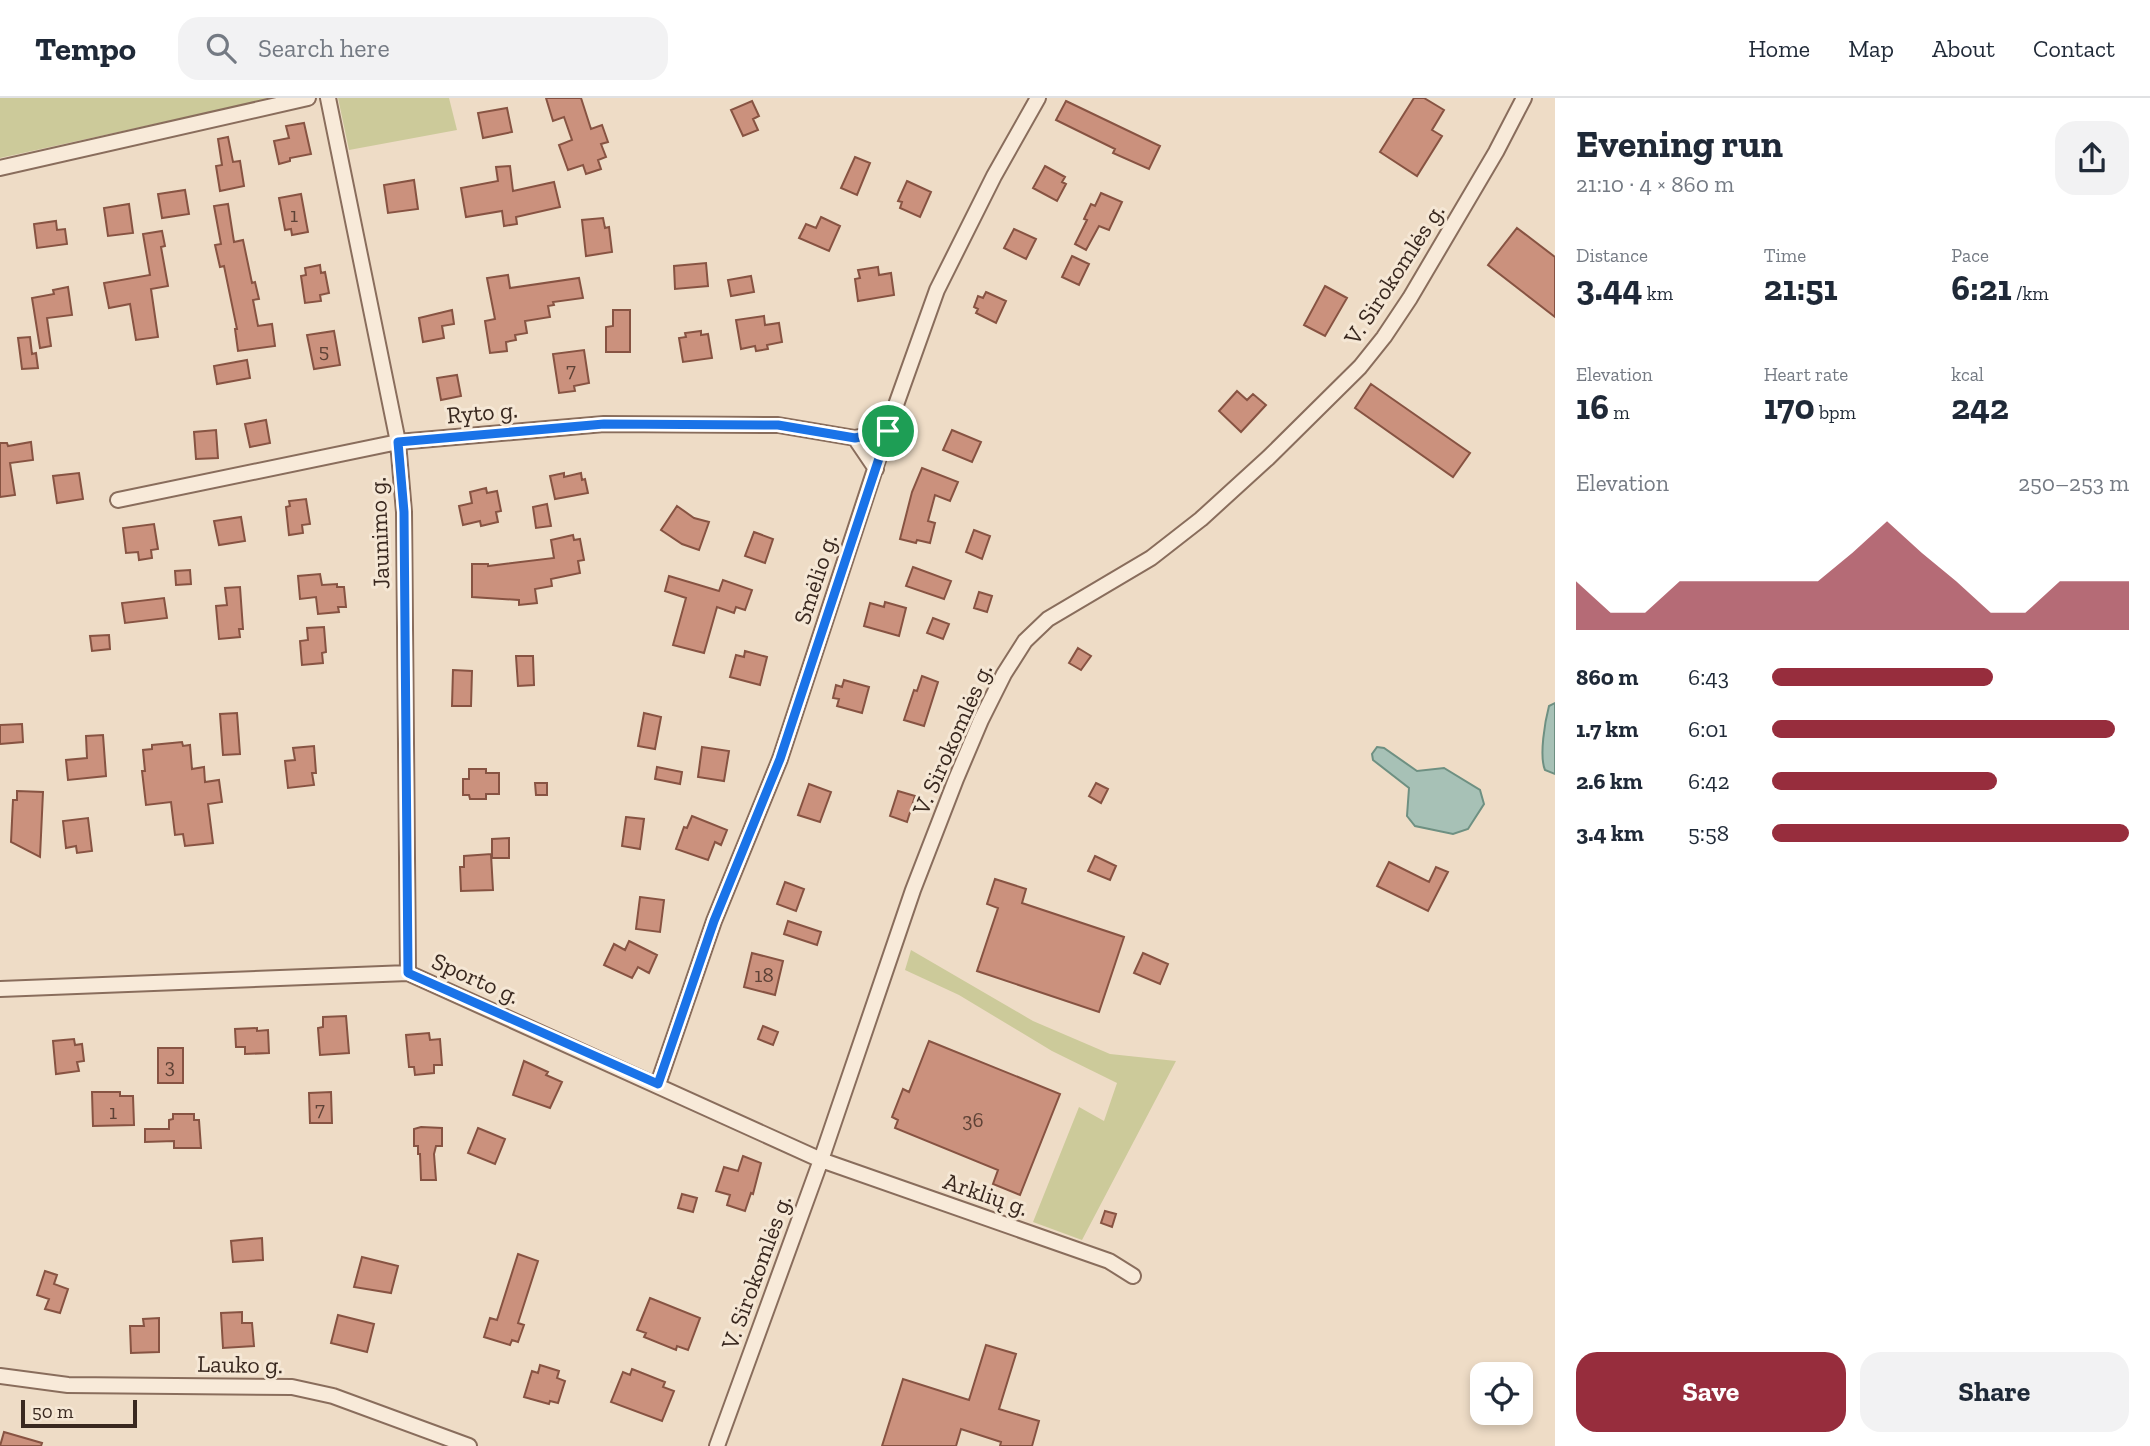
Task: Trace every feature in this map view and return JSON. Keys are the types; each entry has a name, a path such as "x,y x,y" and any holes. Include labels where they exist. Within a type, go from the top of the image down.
{"street":[{"path":"0,168 308,98"},
{"name":"Jaunimo g.","path":"328,98 398,442 404,512 408,973"},
{"name":"Smėlio g.","path":"658,1084 714,921 780,759 937,290 994,176 1038,98"},
{"name":"V. Sirokomlės g.","path":"718,1446 821,1160 909,901 956,779 1004,674 1025,641 1048,620 1151,558 1201,519 1268,458 1360,367 1410,298 1496,152 1524,98"},
{"name":"Ryto g.","path":"117,500 398,442 604,424 778,425 855,438 888,431"},
{"path":"855,438 876,469"},
{"name":"Sporto g.","path":"0,989 408,973 821,1160"},
{"name":"Arklių g.","path":"821,1160 1109,1261 1133,1276"},
{"name":"Lauko g.","path":"0,1376 68,1385 292,1387 333,1396 469,1446"}],"shaded area":[{"path":"0,98 273,98 0,158"},
{"path":"338,98 449,98 457,130 349,150"},
{"path":"1555,703 1555,774 1545,770 1543,764 1543,738 1549,706"},
{"path":"1377,747 1384,748 1417,771 1444,768 1480,790 1484,804 1468,829 1453,834 1415,826 1407,816 1409,788 1373,760 1372,754"},
{"path":"911,950 1033,1021 1110,1054 1176,1061 1082,1240 1033,1222 1079,1107 1104,1121 1117,1083 1052,1051 959,995 905,970"}],"building":[{"path":"546,98 581,98 591,129 602,125 608,142 601,144 606,157 598,160 601,169 586,174 583,165 568,170 559,145 572,140 564,117 553,121"},
{"path":"1414,98 1424,98 1444,110 1432,130 1442,136 1417,176 1380,152"},
{"path":"752,101 759,116 753,119 758,130 743,136 731,110"},
{"path":"1066,101 1160,146 1149,169 1113,153 1115,149 1056,120"},
{"path":"507,108 512,132 483,138 478,113"},
{"path":"304,123 311,154 290,158 290,161 279,164 274,141 289,138 286,126"},
{"path":"228,137 233,162 240,161 244,186 220,191 216,166 222,165 218,139"},
{"path":"855,157 870,163 857,195 841,188"},
{"path":"510,166 513,191 554,182 560,207 516,217 517,224 504,226 502,211 466,217 461,188 498,181 496,167"},
{"path":"1045,166 1065,177 1062,182 1066,184 1057,201 1033,188"},
{"path":"414,180 418,209 388,213 384,185"},
{"path":"907,181 931,192 920,217 900,208 902,202 898,201"},
{"path":"185,190 189,214 162,218 158,194"},
{"path":"1101,193 1122,202 1109,230 1099,226 1086,250 1075,244 1087,220 1084,219 1091,204 1095,206"},
{"path":"301,194 308,232 292,235 291,229 285,230 279,198"},
{"path":"129,204 133,233 108,236 104,208"},
{"path":"228,204 234,242 243,240 252,283 255,282 259,299 253,300 258,326 272,324 275,346 238,351 237,329 224,266 220,267 215,245 221,244 214,206"},
{"path":"821,217 840,226 829,251 799,238 806,224 816,228"},
{"path":"603,218 605,228 609,227 612,252 586,256 582,220"},
{"path":"56,221 57,230 65,229 67,244 37,248 34,224"},
{"path":"1517,228 1555,257 1555,317 1488,265"},
{"path":"1014,229 1036,239 1026,259 1004,248"},
{"path":"162,231 165,246 161,247 168,286 151,289 158,337 136,340 130,304 109,308 104,283 150,275 143,234"},
{"path":"1072,256 1089,264 1079,285 1062,277"},
{"path":"706,263 708,286 675,289 674,266"},
{"path":"320,265 321,273 325,272 329,293 320,295 321,301 305,303 301,276 306,275 305,268"},
{"path":"878,267 879,275 891,273 894,295 858,301 855,279 860,278 858,270"},
{"path":"508,275 510,288 579,278 583,298 553,302 554,305 548,306 550,317 525,321 527,333 515,335 516,340 506,342 507,351 490,353 485,321 495,319 487,278"},
{"path":"751,276 754,292 731,296 728,280"},
{"path":"1325,286 1347,298 1325,336 1304,325"},
{"path":"68,287 72,315 47,318 51,346 40,348 32,298 54,294 53,290"},
{"path":"986,292 1006,301 996,323 976,313 978,309 974,307 978,296 983,298"},
{"path":"452,310 454,324 442,326 444,338 423,342 419,318"},
{"path":"613,310 630,310 630,352 606,352 606,327 613,326"},
{"path":"764,316 765,325 779,323 782,342 767,345 768,349 756,351 755,346 741,349 736,320"},
{"path":"334,331 340,365 314,369 307,335"},
{"path":"701,331 701,335 708,334 712,358 683,362 679,338 686,337 685,333"},
{"path":"30,337 32,354 36,353 38,368 22,369 18,338"},
{"path":"584,350 589,383 574,386 575,391 559,393 553,354"},
{"path":"247,360 250,378 217,384 214,366"},
{"path":"457,375 461,396 441,400 437,378"},
{"path":"1371,384 1470,453 1453,477 1355,408"},
{"path":"1237,391 1247,400 1253,394 1266,405 1241,432 1219,411"},
{"path":"266,420 270,443 250,447 245,424"},
{"path":"216,430 218,458 196,459 194,432"},
{"path":"952,430 981,442 972,462 943,450"},
{"path":"31,442 33,460 10,463 15,495 0,497 0,443 7,443 8,446"},
{"path":"922,468 958,482 950,501 935,495 928,521 935,523 930,543 900,539 912,492"},
{"path":"79,473 83,499 57,503 53,476"},
{"path":"564,473 564,477 581,473 588,493 555,499 550,476"},
{"path":"486,488 487,493 497,491 501,511 496,512 498,522 481,526 480,521 463,525 459,506 472,503 470,492"},
{"path":"306,499 310,524 302,525 303,533 289,535 286,507 290,506 289,501"},
{"path":"547,504 551,526 536,528 533,507"},
{"path":"677,506 694,518 709,522 699,550 682,544 661,530"},
{"path":"241,517 245,541 219,545 214,521"},
{"path":"154,524 158,549 151,550 152,558 139,560 138,552 126,553 123,528"},
{"path":"974,530 990,536 982,559 966,552"},
{"path":"754,532 773,539 765,563 745,556"},
{"path":"573,535 574,540 580,539 584,560 578,561 580,573 551,579 552,586 535,589 537,603 519,605 519,600 472,597 472,564 488,566 554,558 551,540"},
{"path":"913,567 951,581 944,599 906,586"},
{"path":"190,570 191,584 176,585 175,571"},
{"path":"320,574 322,585 337,584 337,587 344,587 346,607 338,607 339,612 318,614 316,597 300,599 298,576"},
{"path":"669,576 719,591 723,580 752,590 745,610 736,607 734,613 717,607 704,653 673,645 686,598 665,591"},
{"path":"240,587 243,629 239,629 240,637 219,639 216,606 227,605 225,588"},
{"path":"979,592 992,596 987,612 974,608"},
{"path":"164,598 167,618 125,623 122,603"},
{"path":"885,602 906,608 899,636 864,626 870,603 884,607"},
{"path":"933,618 949,624 943,639 927,633"},
{"path":"324,627 326,652 322,653 323,663 302,665 300,641 308,640 307,628"},
{"path":"109,635 110,649 92,651 90,636"},
{"path":"1078,648 1091,656 1081,670 1069,663"},
{"path":"745,651 767,657 760,685 730,677 736,655 744,657"},
{"path":"516,656 533,656 534,685 518,686"},
{"path":"453,670 472,671 471,706 452,706"},
{"path":"922,676 938,682 924,726 904,720 914,690 917,691"},
{"path":"844,680 869,687 862,713 837,706 839,699 833,698 836,685 842,687"},
{"path":"237,713 240,754 223,755 220,714"},
{"path":"644,713 661,717 655,749 638,746"},
{"path":"22,724 23,742 0,744 0,725"},
{"path":"103,735 106,776 68,780 66,760 87,758 86,736"},
{"path":"182,742 183,746 190,745 192,769 204,767 205,782 219,780 222,802 208,804 213,843 185,846 183,834 175,835 171,802 146,805 142,771 145,771 143,750 152,749 152,745"},
{"path":"314,746 314,785 288,788 285,761 295,760 293,748"},
{"path":"702,747 729,751 724,781 698,777"},
{"path":"657,767 682,772 680,784 655,779"},
{"path":"469,769 486,769 486,773 499,773 499,794 486,794 486,799 470,799 469,795 463,795 463,779 469,779"},
{"path":"535,783 547,783 547,795 536,795"},
{"path":"1096,783 1108,789 1101,803 1089,796"},
{"path":"809,784 831,792 820,822 798,815"},
{"path":"17,791 43,792 40,857 11,842 13,800 17,800"},
{"path":"898,791 915,796 907,822 890,816"},
{"path":"692,816 727,830 721,845 715,842 708,860 676,849 684,827 687,828"},
{"path":"626,817 644,819 640,849 622,846"},
{"path":"88,818 92,851 77,853 76,846 66,848 63,821"},
{"path":"509,838 509,858 492,858 492,839"},
{"path":"491,854 493,890 461,891 460,867 464,867 464,856"},
{"path":"1095,856 1116,866 1110,880 1088,871"},
{"path":"1389,862 1429,882 1436,867 1448,872 1428,911 1377,886"},
{"path":"995,879 1026,889 1022,903 1124,937 1099,1012 977,971 998,908 987,904"},
{"path":"785,882 804,889 796,911 777,904"},
{"path":"640,897 664,900 660,932 636,929"},
{"path":"788,921 821,932 817,945 784,934"},
{"path":"629,941 657,955 649,973 638,967 632,978 604,965 614,944 625,950"},
{"path":"752,953 783,961 775,995 744,987"},
{"path":"1143,953 1168,964 1160,984 1134,973"},
{"path":"346,1016 349,1053 320,1055 318,1028 323,1027 323,1017"},
{"path":"763,1026 778,1032 773,1045 758,1039"},
{"path":"257,1028 257,1031 268,1030 269,1053 245,1054 245,1047 236,1047 235,1029"},
{"path":"429,1033 430,1040 440,1039 442,1065 434,1065 434,1073 415,1075 414,1067 409,1067 406,1035"},
{"path":"74,1039 75,1045 82,1044 84,1061 77,1062 79,1071 56,1074 53,1041"},
{"path":"929,1041 1060,1094 1020,1195 993,1184 998,1170 895,1128 898,1120 892,1117 903,1089 909,1092"},
{"path":"158,1048 183,1048 183,1083 158,1083"},
{"path":"524,1061 562,1082 550,1108 513,1095"},
{"path":"92,1092 120,1092 120,1096 133,1096 134,1125 93,1126"},
{"path":"331,1092 332,1123 310,1123 309,1093"},
{"path":"173,1114 194,1114 194,1120 199,1120 201,1148 174,1148 174,1141 145,1142 145,1129 169,1129 169,1120 173,1119"},
{"path":"442,1128 442,1146 436,1146 434,1154 436,1180 421,1180 420,1154 418,1146 414,1146 414,1129"},
{"path":"478,1128 505,1139 495,1164 468,1153"},
{"path":"743,1156 761,1163 753,1194 751,1193 745,1211 727,1205 730,1195 716,1191 724,1167 738,1171"},
{"path":"682,1194 697,1198 693,1212 678,1208"},
{"path":"1105,1211 1116,1214 1112,1227 1101,1223"},
{"path":"262,1238 263,1260 233,1262 231,1241"},
{"path":"518,1254 538,1261 518,1323 524,1325 518,1342 512,1340 510,1345 484,1337 490,1318 497,1320"},
{"path":"362,1257 398,1266 391,1293 354,1287"},
{"path":"45,1271 57,1275 54,1284 68,1289 60,1313 45,1309 49,1299 37,1295"},
{"path":"650,1298 700,1318 688,1350 677,1346 676,1350 644,1337 646,1333 637,1330"},
{"path":"242,1312 242,1323 252,1323 254,1346 223,1348 221,1313"},
{"path":"338,1315 374,1324 367,1352 331,1343"},
{"path":"159,1318 159,1352 131,1353 130,1326 144,1326 143,1319"},
{"path":"986,1345 1016,1354 999,1409 1039,1421 1032,1446 1000,1446 1001,1442 961,1429 956,1446 882,1446 903,1379 969,1400"},
{"path":"540,1365 559,1371 557,1378 565,1381 558,1403 550,1401 549,1404 524,1397 532,1371 538,1373"},
{"path":"632,1369 665,1382 663,1387 674,1391 662,1421 611,1402 623,1372 630,1375"},
{"path":"4,1432 42,1443 41,1446 0,1446"}],"route":[{"path":"604,424 778,425 855,438 888,431 780,759 714,921 658,1084 408,973 404,512 398,442 604,424"}]}
